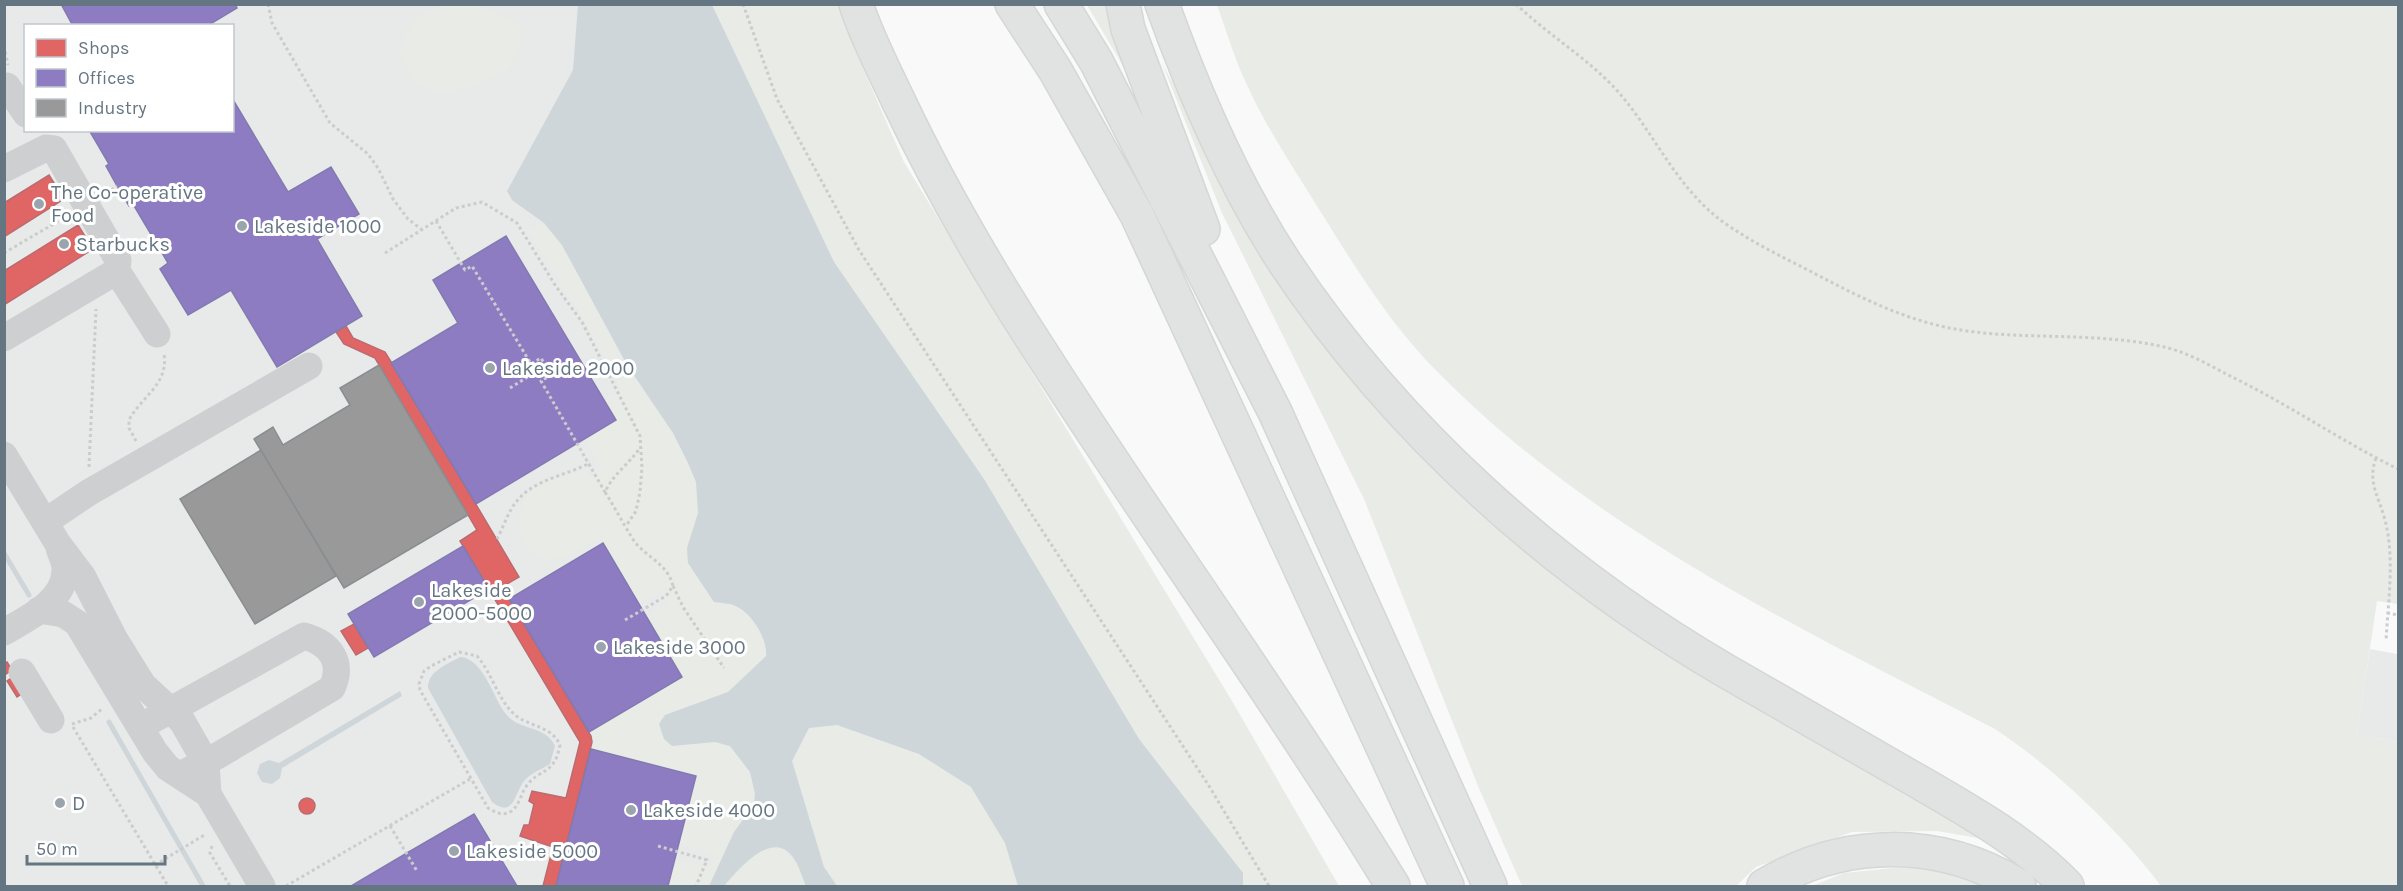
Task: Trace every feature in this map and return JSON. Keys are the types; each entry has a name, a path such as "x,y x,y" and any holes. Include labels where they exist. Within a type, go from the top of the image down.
{"highway":[{"path":"856,4 864,29 915,136 989,272 1125,483 1296,732 1392,886"},
{"path":"1012,4 1055,70 1137,215 1447,886"},
{"path":"1061,4 1096,60 1275,412 1491,886"},
{"path":"1123,4 1128,29 1197,216 1239,312 1275,412"},
{"path":"1162,4 1190,81 1236,175 1284,261 1333,328 1389,396 1460,470 1548,549 1617,602 1693,651 1954,802 2005,835 2067,886"},
{"path":"1231,639 1248,684 1370,886"},
{"path":"1764,886 1819,861 1872,849 1923,850 1967,862 2019,886"}],"lane":[{"path":"7,86 24,111"},
{"path":"4,169 41,139 54,149 118,260 117,271 157,334"},
{"path":"4,338 117,271"},
{"path":"51,533 88,493 309,366"},
{"path":"4,455 51,533 83,578 138,678 182,721 206,763 208,794"},
{"path":"4,632 54,598 62,585 66,570 51,533"},
{"path":"39,610 63,614 77,623 154,753 168,768 208,794 262,886"},
{"path":"140,727 304,636 318,640 332,654 338,662 337,677 332,688 206,763 180,775"},
{"path":"22,672 63,720"}],"path":[{"path":"268,4 272,24 330,123 368,154 378,168 393,199 408,219 422,229"},
{"path":"743,4 777,99 859,250 1209,786 1269,886"},
{"path":"1516,4 1536,24 1606,78 1626,101 1674,171 1696,198 1724,223 1760,245 1869,302 1920,321 1967,331 2137,343 2188,354 2273,397 2398,469"},
{"path":"4,253 117,186"},
{"path":"385,253 456,208 482,202 517,223 586,331 640,436 640,492 636,511 626,526"},
{"path":"436,221 465,270 472,266 531,364 541,358 551,375 541,381 605,492 636,543 659,563 671,579 683,607 724,668"},
{"path":"88,493 96,298"},
{"path":"510,388 546,366"},
{"path":"605,492 617,471 632,459 641,447"},
{"path":"2376,458 2372,470 2372,484 2385,520 2389,547 2386,641"},
{"path":"497,539 514,503 527,490 541,482 590,463"},
{"path":"626,620 666,596 673,586"},
{"path":"2387,613 2398,615"},
{"path":"459,652 477,656 515,714 549,731 557,738 560,745 554,766 526,787 514,810 508,814 496,813 488,808 470,779 418,684 424,671 430,666 459,652"},
{"path":"119,692 91,718 63,720 168,886"},
{"path":"286,886 470,779"},
{"path":"390,826 417,871"},
{"path":"213,837 210,854 231,886"},
{"path":"155,865 190,843"},
{"path":"658,846 707,860 696,886"}],"shaded area":[{"path":"5,4 764,5 1303,886 5,886"},
{"path":"446,4 478,5 518,24 523,43 509,68 476,85 444,94 413,83 400,56 406,36 414,23 426,13"},
{"path":"578,5 712,5 834,262 984,479 1139,739 1243,873 1243,886 1018,886 1005,843 971,787 919,754 837,725 809,728 792,761 824,867 837,886 806,886 792,856 784,849 774,847 755,855 724,886 709,886 734,832 754,805 755,794 750,772 730,746 715,742 672,746 664,739 659,724 665,715 728,692 766,656 764,642 757,626 740,608 714,602 688,563 687,548 698,513 696,482 688,463 673,433 627,365 562,245 544,223 512,200 507,191 573,70"},
{"path":"712,5 840,5 854,48 904,162 1232,701 1339,886 1243,886 1243,873 1139,739 984,479 834,262"},
{"path":"1087,5 1110,5 1139,93"},
{"path":"1217,5 2398,5 2398,604 2377,601 2357,735 2398,742 2398,886 2161,886 2126,843 2084,801 2040,762 1995,729 1843,651 1694,568 1622,522 1553,473 1487,419 1425,359 1381,304 1342,246 1263,118 1239,67"},
{"path":"1161,61 1229,190 1423,456 1995,841 1937,831 1852,832 1756,867 1736,886 1522,886 1478,786 1364,499 1222,213"},
{"path":"544,223 567,256 634,377 683,449 695,481 698,498 687,548 714,602 733,605 746,613 757,626 767,649 767,656 728,692 665,715 659,724 664,739 672,746 715,742 730,746 750,772 755,794 754,805 734,832 709,886 668,886 675,859 710,867 715,854 679,844 696,776 594,750 592,730 682,677 647,617 667,604 660,591 639,603 600,538 571,554 553,559 541,557 531,551 524,543 521,532 519,521 521,509 526,498 538,485 585,469 590,477 603,469 585,439 616,421 605,401 621,391 601,350 529,231"},
{"path":"2398,648 2398,742 2357,735 2370,649 2397,654"},
{"path":"460,657 468,659 481,671 505,713 511,719 539,731 551,739 555,746 550,764 527,778 510,806 500,806 492,802 428,688 434,673"},
{"path":"400,691 402,696 282,768 280,778 272,784 262,782 257,773 260,764 269,760 279,763"},
{"path":"837,725 919,754 971,787 1005,843 1018,886 837,886 824,867 792,761 809,728"},
{"path":"770,847 778,848 790,855 806,886 724,886 755,855"},
{"path":"1903,867 1961,874 1982,886 1812,886 1844,873"}],"building: Shops":[{"path":"49,175 64,199 4,237 4,203"},
{"path":"78,225 93,249 4,305 4,271"},
{"path":"346,326 353,338 385,352 398,373 519,577 502,587 591,736 592,742 556,886 543,886 553,847 520,836 524,825 529,825 534,804 529,801 532,791 566,798 580,742 460,541 477,530 375,358 344,344 336,332"},
{"path":"354,624 368,648 356,655 341,631"},
{"path":"7,662 12,670 6,674 4,664"},
{"path":"16,675 26,691 17,697 7,681"},
{"path":"307,798 313,800 315,806 313,812 307,814 301,812 299,806 301,800"}],"building: Offices":[{"path":"61,4 235,4 237,8 210,24 72,24"},
{"name":"Lakeside 1000","path":"234,101 288,192 331,167 359,214 317,239 362,316 277,367 231,290 188,315 160,269 168,263 133,204 129,206 117,186 106,166 109,164 90,132 234,132"},
{"name":"Lakeside 2000","path":"506,236 616,420 476,504 391,363 458,323 433,280"},
{"name":"Lakeside 3000","path":"603,543 682,677 589,732 509,599"},
{"name":"Lakeside 2000-5000","path":"463,546 489,589 374,657 348,614"},
{"name":"Lakeside 4000","path":"591,749 696,776 668,886 556,886"},
{"name":"Lakeside 5000","path":"474,814 517,886 351,886 407,853"}],"building: Industry":[{"path":"379,365 468,515 344,588 254,439 273,427 283,445 350,405 340,388"},
{"path":"261,450 336,576 255,624 180,499"}],"waterway":[{"path":"4,553 29,595"},
{"path":"109,722 203,886"}],"place":[{"name":"The Co-operative Food","path":"39,204"},
{"name":"Lakeside 1000","path":"242,226"},
{"name":"Starbucks","path":"64,244"},
{"name":"Lakeside 2000","path":"490,368"},
{"name":"Lakeside 2000-5000","path":"419,602"},
{"name":"Lakeside 3000","path":"601,647"},
{"name":"D","path":"60,803"},
{"name":"Lakeside 4000","path":"631,810"},
{"name":"Lakeside 5000","path":"454,851"}]}
